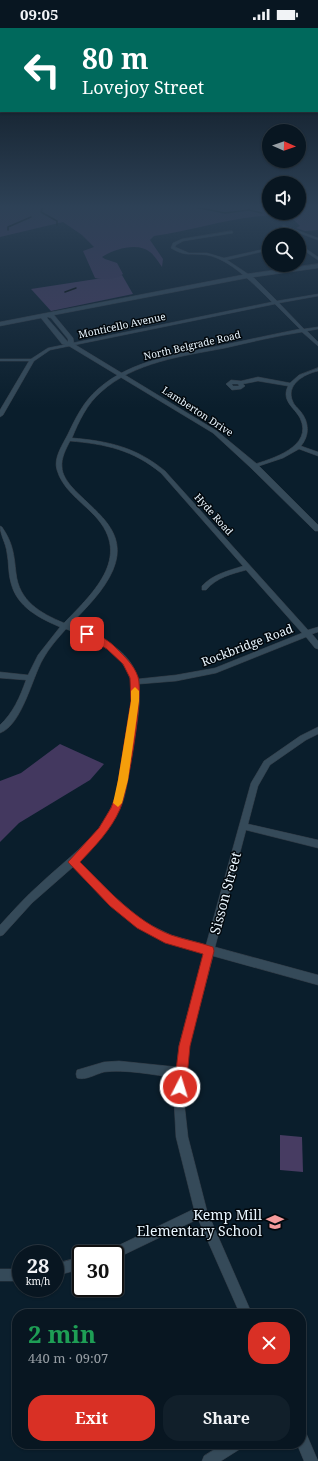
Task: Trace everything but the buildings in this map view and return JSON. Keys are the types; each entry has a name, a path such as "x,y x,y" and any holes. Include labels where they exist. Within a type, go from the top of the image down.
{"street":[{"path":"244,274 252,279 276,302 318,345"},
{"path":"0,324 262,274"},
{"name":"Monticello Avenue","path":"32,360 48,349 276,302 318,295"},
{"path":"47,315 54,316 71,339 71,345"},
{"name":"Lamberton Drive","path":"47,315 44,318 51,329 64,343 71,345 122,375 215,432 254,466 318,529"},
{"name":"North Belgrade Road","path":"0,730 14,716 44,650 65,625 95,594 108,576 114,555 113,539 109,527 69,487 60,473 59,467 60,457 89,399 106,384 122,375 139,367 161,360 318,328"},
{"path":"0,360 32,360"},
{"path":"0,415 32,360"},
{"path":"254,466 280,458 297,446 304,437 304,421 289,398 292,385 304,374 318,369"},
{"path":"240,383 258,380 292,385"},
{"name":"Hyde Road","path":"68,439 121,447 135,452 152,462 163,472 318,646"},
{"path":"297,446 318,454"},
{"path":"0,528 8,537 13,583 19,596 28,606 43,615 98,639 110,647 126,662 135,682 135,701 121,795 115,809 102,831 74,862 29,899 0,932"},
{"path":"204,588 207,583 215,578 248,567"},
{"name":"Rockbridge Road","path":"135,682 176,678 216,670 318,629"},
{"path":"0,675 31,678"},
{"name":"Sisson Street","path":"244,1309 201,1212 182,1137 179,1101 184,1046 254,785 267,763 302,738 318,730"},
{"path":"243,826 318,844"},
{"path":"74,862 114,902 141,925 169,939 318,980"},
{"path":"80,1074 104,1067 119,1066 181,1073"},
{"path":"124,1249 201,1212"},
{"path":"0,1275 12,1275"},
{"path":"209,1461 227,1449"},
{"path":"306,1449 311,1461"}],"shaded area":[{"path":"93,274 123,274 110,279 95,278"},
{"path":"122,275 133,294 51,311 31,289"},
{"path":"60,744 104,764 90,780 19,823 0,842 0,781 21,773"},
{"path":"280,1135 302,1137 303,1172 280,1170"}],"waterway":[{"path":"65,292 76,288"}],"slow traffic":[{"path":"118,803 121,795 135,701 135,691"}],"place":[{"name":"Kemp Mill Elementary School","path":"275,1222"}],"route":[{"path":"87,634 110,647 126,662 135,682 135,701 121,795 115,809 102,831 91,845 74,862 114,902 141,925 169,939 209,951 184,1046 180,1087"}]}
